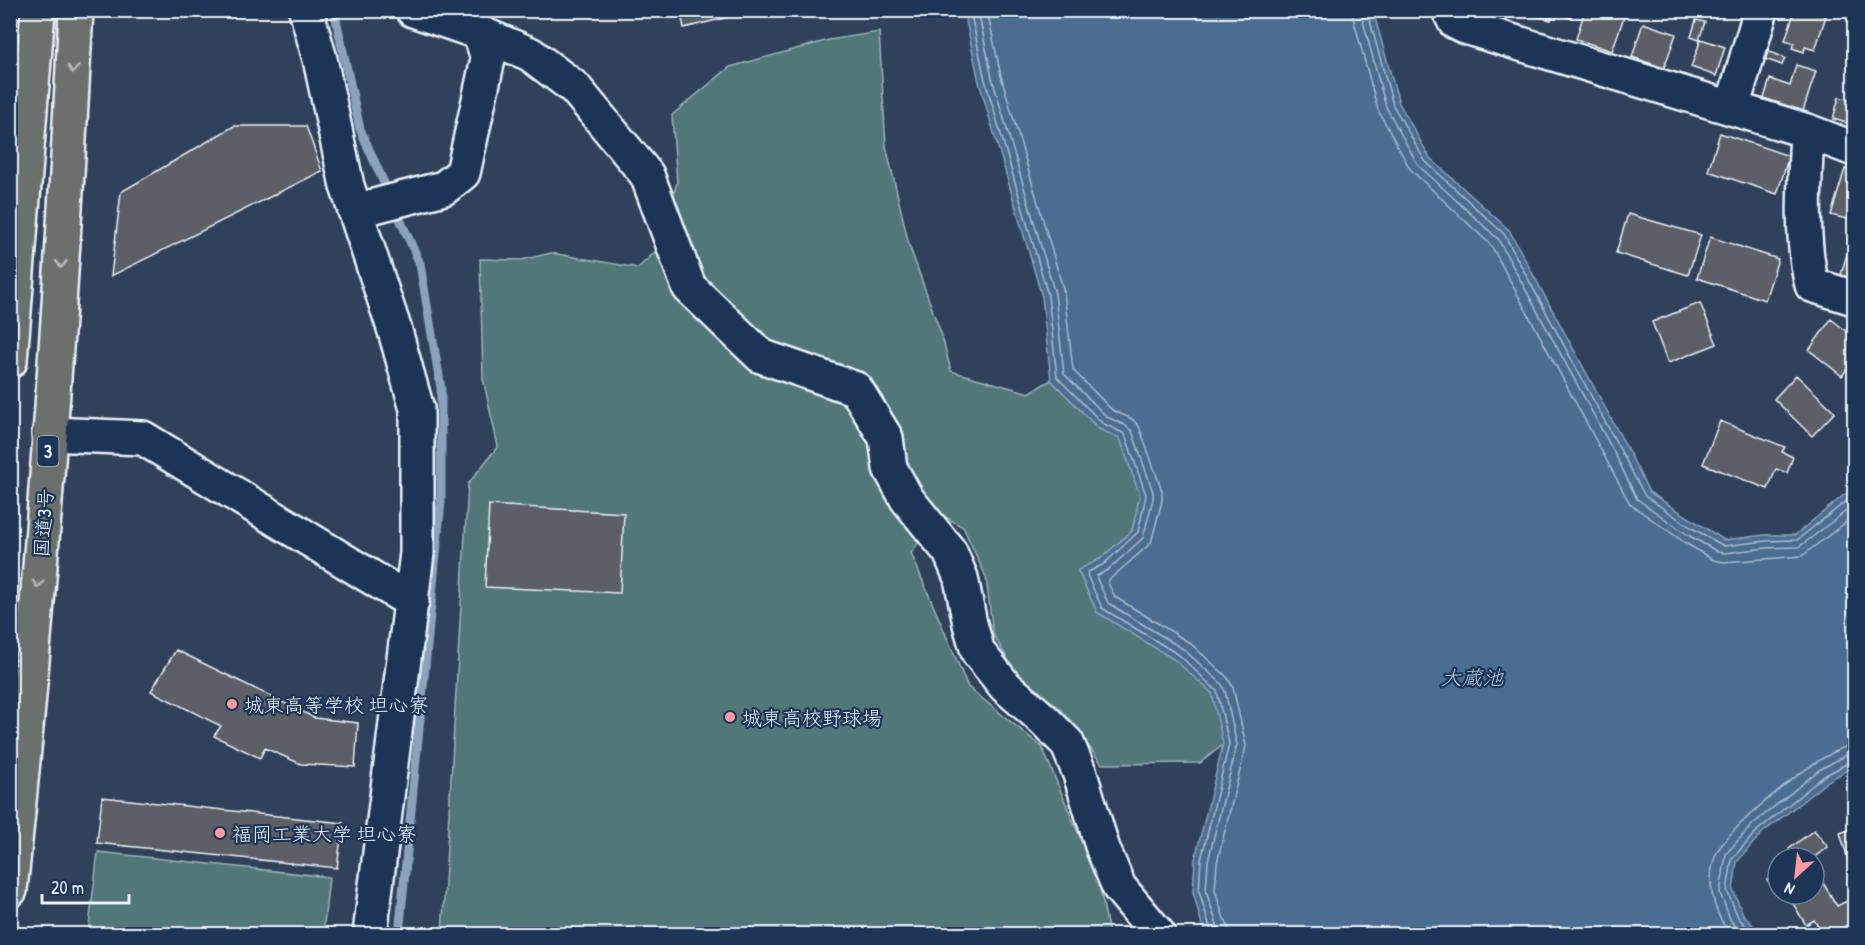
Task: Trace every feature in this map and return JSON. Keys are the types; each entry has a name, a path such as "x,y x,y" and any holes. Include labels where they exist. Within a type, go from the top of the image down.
{"highway":[{"path":"10,361 39,10"},
{"name":"国道3号","path":"10,890 31,696 69,150 76,10"}],"street":[{"path":"306,10 320,59 347,186 395,331 417,409 417,553 370,934"},
{"path":"413,10 489,22 575,88 647,175 689,287 762,356 856,389 886,438 890,468 907,498 950,552 961,578 978,652 1005,687 1043,719 1066,743 1080,774 1103,849 1119,887 1158,934"},
{"path":"1449,10 1455,22 1465,27 1807,131 1854,149"},
{"path":"1732,108 1756,12"},
{"path":"356,211 444,188 463,173 488,59 489,22"},
{"path":"1807,131 1804,203 1812,285 1854,298"},
{"path":"49,434 144,438 412,602"}],"green space":[{"path":"879,32 886,146 909,245 942,336 951,371 1029,393 1051,380 1099,429 1120,438 1140,496 1132,531 1100,559 1078,571 1097,612 1175,660 1212,693 1224,744 1200,763 1102,764 1059,707 1018,677 993,634 986,577 963,527 939,513 911,553 968,687 1042,747 1099,882 1109,934 442,934 468,484 498,446 483,379 480,259 522,260 551,253 638,268 655,252 677,183 672,115 730,67 829,40"},
{"path":"98,852 329,877 323,934 88,934"}],"water":[{"name":"大蔵池","path":"964,11 1373,11 1399,103 1430,158 1509,230 1649,492 1724,540 1765,535 1795,535 1854,487 1854,766 1828,781 1761,834 1737,862 1733,890 1743,914 1761,934 1208,934 1202,925 1193,892 1195,859 1223,744 1212,693 1175,660 1097,612 1078,570 1100,559 1132,531 1140,496 1120,438 1099,429 1051,380 1042,297 979,82"}],"building":[{"path":"680,10 757,10 684,28"},
{"path":"1476,10 1507,10 1504,19"},
{"path":"1525,10 1574,10 1571,18 1553,13 1551,20 1525,13"},
{"path":"1585,10 1605,10 1624,17 1612,51 1576,39"},
{"path":"1795,10 1809,10 1826,16 1815,50 1805,47 1804,52 1792,48 1794,43 1785,40"},
{"path":"1696,20 1705,22 1699,40 1691,37"},
{"path":"1643,23 1676,34 1664,68 1632,57"},
{"path":"1701,39 1725,47 1716,76 1691,67"},
{"path":"1768,51 1785,58 1782,65 1765,59"},
{"path":"1796,65 1816,71 1803,111 1764,98 1770,79 1790,86"},
{"path":"1839,97 1854,101 1854,125 1833,119"},
{"path":"234,126 306,126 322,171 111,276 121,192"},
{"path":"1720,133 1789,156 1777,194 1708,171"},
{"path":"1845,169 1854,171 1854,221 1831,215"},
{"path":"1628,214 1701,235 1688,275 1616,253"},
{"path":"1710,237 1778,259 1765,300 1697,278"},
{"path":"1849,247 1854,248 1854,282 1840,278"},
{"path":"1700,303 1717,344 1668,363 1652,322"},
{"path":"1831,319 1854,337 1854,359 1842,376 1809,350"},
{"path":"1796,375 1835,412 1812,436 1774,399"},
{"path":"1720,421 1785,447 1782,452 1793,457 1787,473 1776,469 1768,489 1703,464"},
{"path":"489,505 624,513 620,593 485,587"},
{"name":"城東高等学校 坦心寮","path":"176,650 315,718 358,723 355,767 301,764 265,748 260,758 214,736 221,726 151,691"},
{"name":"福岡工業大学 坦心寮","path":"102,797 343,823 337,868 97,843"},
{"path":"1854,828 1854,856 1848,859 1840,833"},
{"path":"1814,830 1828,847 1826,848 1826,846 1793,846"},
{"path":"1826,888 1837,906 1849,900 1854,909 1854,921 1832,934 1823,934 1814,920 1806,925 1794,906 1826,906"}],"waterway":[{"path":"334,10 360,129 420,264 441,388 441,502 399,934"}],"place":[{"name":"城東高等学校 坦心寮","path":"232,704"},
{"name":"城東高校野球場","path":"730,717"},
{"name":"福岡工業大学 坦心寮","path":"220,833"}]}
